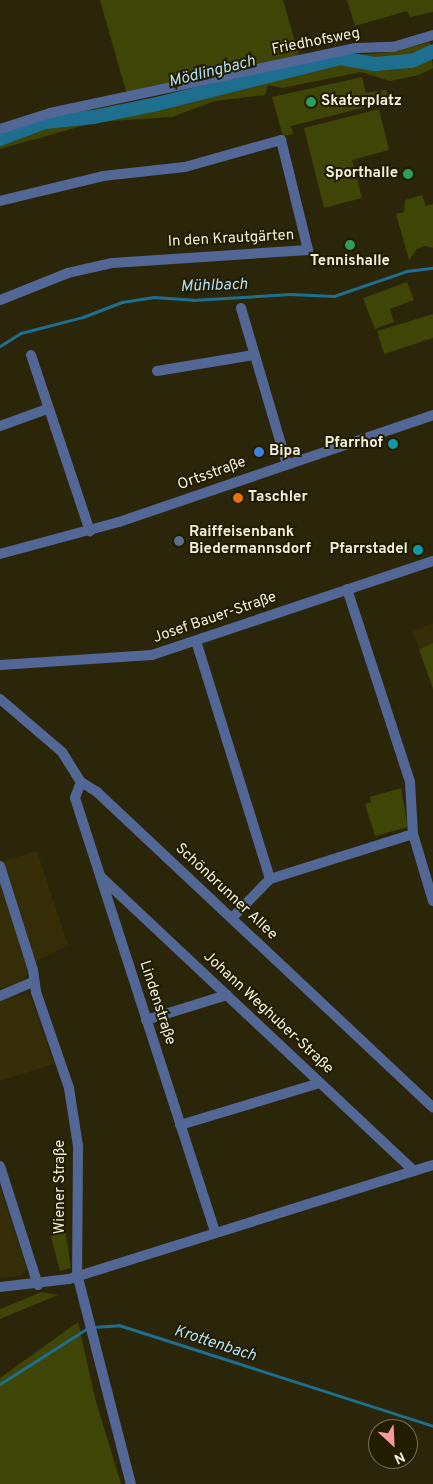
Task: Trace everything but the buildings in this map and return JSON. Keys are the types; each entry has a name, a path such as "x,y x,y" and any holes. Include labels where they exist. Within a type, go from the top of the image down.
{"street":[{"name":"Friedhofsweg","path":"0,129 50,113 357,48 393,47 433,35"},
{"name":"In den Krautgärten","path":"0,201 103,176 185,167 281,140 308,250 112,263 68,273 0,300"},
{"path":"242,308 287,464"},
{"path":"31,355 90,531"},
{"path":"157,371 254,355"},
{"path":"0,426 48,409"},
{"name":"Ortsstraße","path":"0,554 90,531 433,415"},
{"name":"Josef Bauer-Straße","path":"0,665 152,655 433,561"},
{"path":"347,589 410,782 413,834 433,901"},
{"path":"196,641 270,879"},
{"name":"Schönbrunner Allee","path":"0,699 62,752 81,782 97,792 433,1108"},
{"name":"Lindenstraße","path":"81,782 75,798 215,1232"},
{"path":"232,918 270,879 413,834"},
{"name":"Wiener Straße","path":"0,866 33,970 33,982 70,1088 78,1146 77,1274 131,1484"},
{"name":"Johann Weghuber-Straße","path":"101,877 414,1171"},
{"path":"0,996 33,982"},
{"path":"146,1020 227,996"},
{"path":"180,1125 320,1083"},
{"path":"0,1287 38,1285 433,1165"},
{"path":"0,1166 38,1285"}],"shaded area":[{"path":"433,623 433,643 419,649 412,632"},
{"path":"37,851 68,945 36,961 21,983 0,989 0,862"},
{"path":"21,994 31,998 54,1064 0,1081 0,1001"},
{"path":"0,1187 27,1269 21,1276 0,1278"}],"green space":[{"path":"100,0 283,0 299,55 127,95"},
{"path":"347,0 433,0 433,12 410,17 407,11 355,26"},
{"path":"430,42 433,68 419,75 390,81 361,72 282,88 268,85 265,95 215,101 172,117 96,122 0,149 0,134 44,119 187,91 338,56 382,53"},
{"path":"362,77 366,93 386,90 390,101 291,126 293,134 283,136 272,97"},
{"path":"379,109 389,150 352,160 362,198 324,208 304,128"},
{"path":"422,195 426,206 433,204 433,248 425,246 417,249 409,260 396,214 404,212 405,200"},
{"path":"407,282 414,300 390,309 394,322 375,329 363,298"},
{"path":"433,314 433,338 384,354 377,331"},
{"path":"433,643 433,689 419,649"},
{"path":"401,788 408,827 375,836 365,804 371,802 370,797"},
{"path":"59,1189 71,1268 60,1271 51,1237"},
{"path":"42,1292 58,1295 0,1319 0,1309"},
{"path":"78,1322 95,1398 121,1484 0,1484 0,1378"}],"waterway":[{"name":"Mödlingbach","path":"0,139 45,122 94,117 157,104 340,58 375,64 412,61 433,51"},
{"name":"Mühlbach","path":"0,346 21,333 83,317 122,302 154,297 193,300 290,294 334,296 407,271 433,268"},
{"name":"Krottenbach","path":"93,1327 119,1325 433,1426"},
{"name":"Krottenbach","path":"0,1384 88,1328"}],"place":[{"name":"Skaterplatz","path":"311,102"},
{"name":"Sporthalle","path":"408,174"},
{"name":"Tennishalle","path":"350,245"},
{"name":"Pfarrhof","path":"393,444"},
{"name":"Bipa","path":"259,452"},
{"name":"Taschler","path":"238,498"},
{"name":"Raiffeisenbank Biedermannsdorf","path":"179,541"},
{"name":"Pfarrstadel","path":"418,550"}]}
